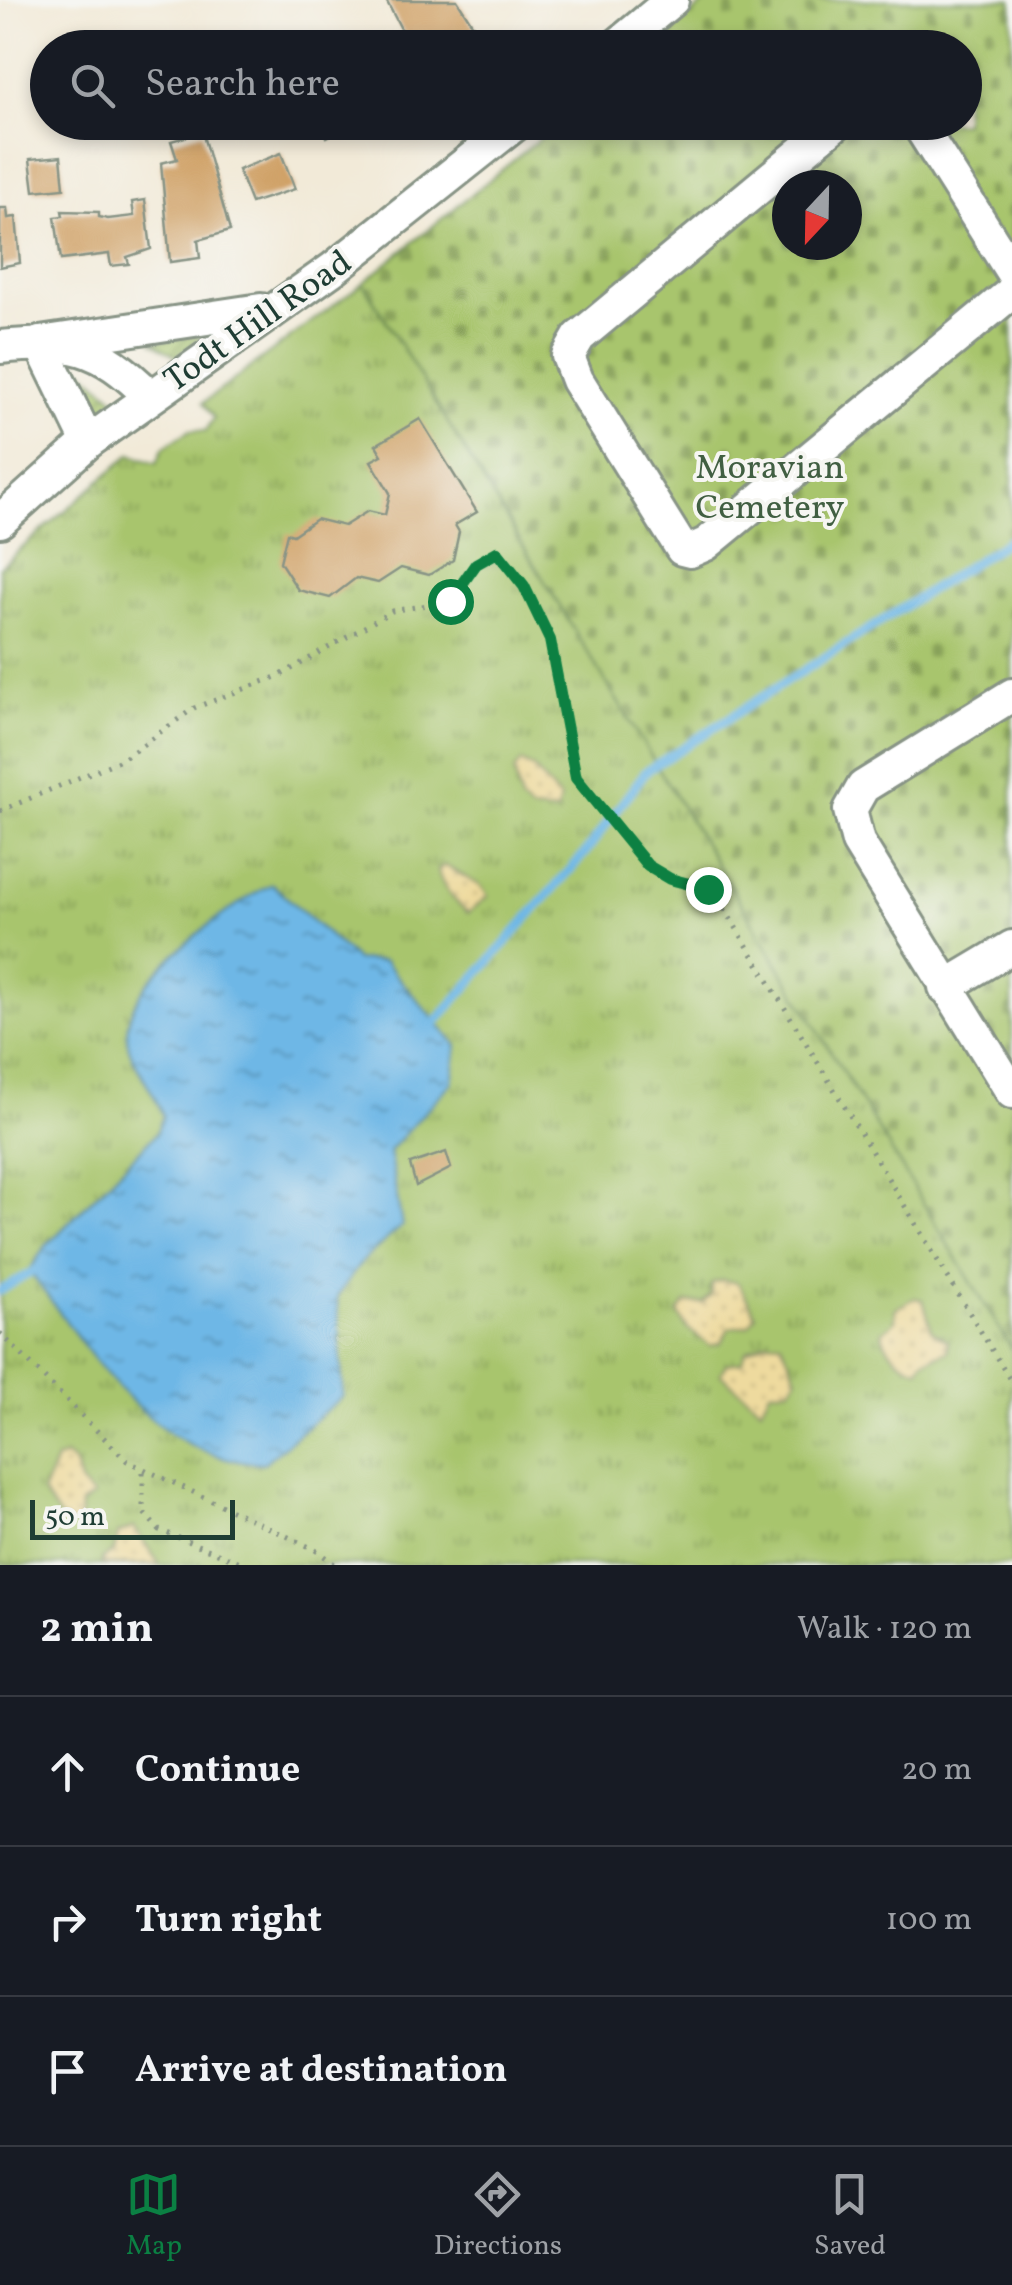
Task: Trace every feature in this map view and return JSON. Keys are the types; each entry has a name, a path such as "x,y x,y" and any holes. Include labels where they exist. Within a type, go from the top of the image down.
{"street":[{"path":"636,30 672,0"},
{"name":"Todt Hill Road","path":"0,521 88,442 270,308 334,268 495,140"},
{"path":"816,140 578,337 568,356 576,380 682,548 690,551 706,544 1012,292"},
{"path":"928,140 1012,272"},
{"path":"0,347 270,308"},
{"path":"40,343 103,355 150,396"},
{"path":"40,343 88,442"},
{"path":"1012,695 862,787 850,810 858,842 1012,1092"},
{"path":"945,987 1012,947"}],"path":[{"path":"0,811 123,759 194,708 280,675 392,611 450,601 476,564 497,552 524,586 550,640 576,778 648,866 670,879 708,889 726,911 1012,1383"},
{"path":"0,1333 127,1460 144,1472 314,1548 336,1565"},
{"path":"144,1472 143,1512 160,1530 248,1565"}],"green space":[{"name":"Moravian Cemetery","path":"709,0 1012,0 1012,1349 363,283 538,140 982,140 982,30 672,30"},
{"path":"363,283 1012,1349 1012,1565 0,1565 0,567 131,454 157,463 163,448 190,430 206,431 214,418 203,403"},
{"path":"205,334 176,357 153,342"},
{"path":"84,371 116,399 100,412 94,411 80,374"}],"sand":[{"path":"521,762 533,768 560,799 557,812 530,810 521,801 514,771"},
{"path":"444,865 481,886 488,896 468,913 442,883 438,870"},
{"path":"712,1283 738,1283 756,1315 749,1325 729,1328 721,1343 710,1346 687,1328 678,1313 685,1303 703,1303 711,1295"},
{"path":"915,1298 923,1300 932,1331 948,1341 948,1351 923,1361 919,1369 895,1355 882,1332 895,1321 895,1309"},
{"path":"767,1341 781,1342 797,1377 790,1388 770,1391 761,1408 720,1374 726,1364 742,1362 746,1351"},
{"path":"65,1456 75,1464 80,1483 93,1497 81,1505 80,1523 75,1525 60,1517 42,1493 56,1460"},
{"path":"134,1527 160,1565 102,1565 102,1559 114,1551 118,1534"}],"water":[{"path":"272,884 356,960 384,961 457,1046 452,1082 389,1151 402,1226 363,1260 337,1296 343,1396 264,1463 224,1458 189,1444 157,1423 101,1367 29,1271 45,1247 156,1134 163,1116 129,1048 128,1024 137,1000 176,952 228,911"}],"building":[{"path":"386,0 457,0 476,30 402,30"},
{"path":"204,140 230,231 198,240 200,258 170,262 161,163 177,159 171,141"},
{"path":"281,153 295,189 251,203 238,170"},
{"path":"61,156 64,188 34,191 30,159"},
{"path":"145,200 151,249 127,257 129,264 111,266 109,254 61,260 55,217 63,216 62,211 99,212 99,217 108,219 134,216 132,202"},
{"path":"0,208 7,208 8,218 16,217 20,263 0,267"},
{"path":"420,419 477,512 455,525 459,532 453,560 429,575 401,568 378,583 356,578 330,598 298,590 280,562 287,533 293,535 316,519 344,526 368,511 385,515 390,493 371,461 382,455 376,445"},
{"path":"446,1152 451,1168 416,1186 410,1164"}],"waterway":[{"path":"429,1030 585,853 646,771 1012,538"},
{"path":"0,1291 40,1267"}],"route":[{"path":"450,601 476,564 497,552 510,564 550,640 576,778 648,866 670,879 708,889"}]}
